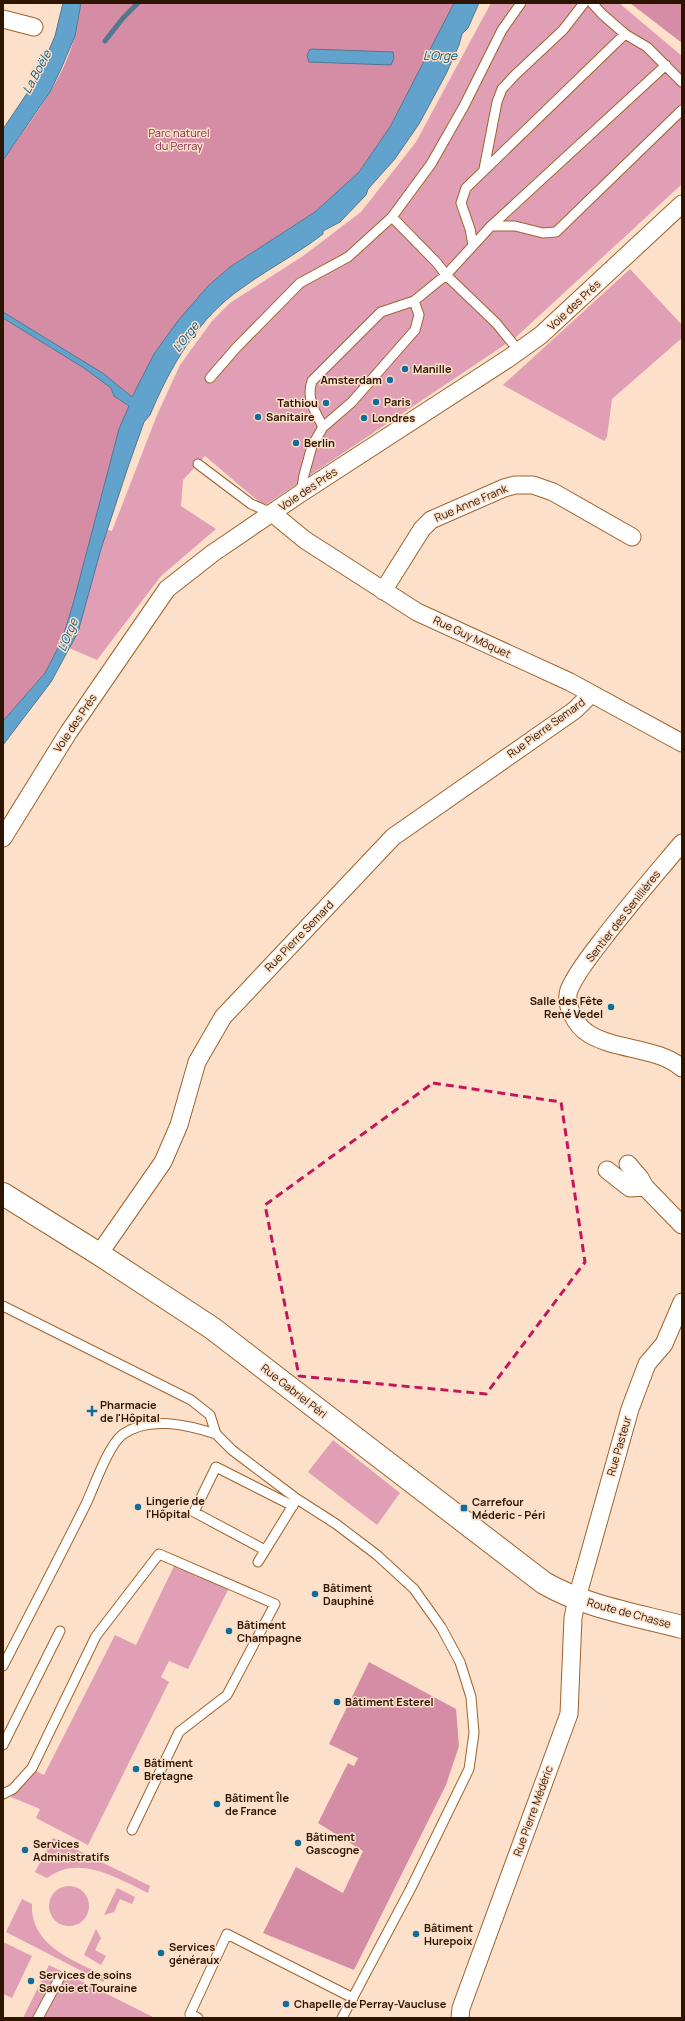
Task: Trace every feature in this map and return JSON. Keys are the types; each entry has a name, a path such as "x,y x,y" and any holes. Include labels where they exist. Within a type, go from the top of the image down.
{"main road":[{"name":"Rue Gabriel Péri","path":"3,1194 99,1254 212,1328 527,1572 561,1593 577,1598"},
{"name":"Route de Chasse","path":"577,1598 682,1627"}],"street":[{"path":"3,19 34,27"},
{"name":"Voie des Prés","path":"3,838 68,732 167,589 213,553 301,493 519,351 541,335 682,204"},
{"name":"Rue Anne Frank","path":"383,591 422,529 431,520 504,488 515,485 533,485 553,492 632,537"},
{"name":"Rue Guy Môquet","path":"272,513 305,540 418,612 591,694 682,743"},
{"name":"Rue Pierre Semard","path":"99,1254 163,1162 178,1125 197,1062 222,1017 393,837 575,710 591,694"},
{"name":"Sentier des Senillières","path":"682,843 616,922 590,956 569,991 570,1012 578,1025 588,1033 603,1042 656,1055 676,1062 682,1068"},
{"path":"628,1164 645,1186 682,1225"},
{"path":"607,1170 630,1188 645,1186"},
{"name":"Rue Pasteur","path":"577,1598 630,1409 647,1364 664,1344 682,1302"},
{"name":"Rue Pierre Médéric","path":"460,2018 461,2008 569,1714 573,1618 577,1598"}],"lane":[{"path":"210,378 236,348 300,284 348,257 392,217 431,164 464,106 502,30 521,3"},
{"path":"484,169 497,102 502,89 515,74 563,30 584,3"},
{"path":"592,3 625,34 647,47 682,82"},
{"path":"473,245 470,229 461,203 466,188 625,34"},
{"path":"323,427 313,408 309,391 312,381 381,312 414,301 446,275 491,226 666,65"},
{"path":"491,226 515,226 543,233 556,232 682,110"},
{"path":"392,217 437,263 446,275 496,323 519,351"},
{"path":"301,493 312,446 323,427 352,402 415,330 419,315 414,301"},
{"path":"198,464 251,504 272,513"},
{"path":"3,1306 191,1400 210,1416 216,1434 232,1450 295,1502"},
{"path":"3,1666 87,1502 106,1458 122,1435 138,1428 166,1422 193,1427 216,1434"},
{"path":"265,1550 194,1512 216,1467 295,1502 336,1524 377,1555 414,1589 440,1627 460,1662 471,1697 474,1733 468,1769 411,1888 342,2018"},
{"path":"258,1562 295,1502"},
{"path":"3,1794 13,1789 32,1768 96,1636 159,1554 275,1604 227,1695 179,1732 132,1830"},
{"path":"3,1745 60,1631"},
{"path":"198,2018 190,2014 227,1934 353,1998"},
{"path":"38,2018 60,1976"}],"highlighted area":[{"path":"433,1083 561,1102 585,1262 486,1394 299,1376 265,1205"}],"green space":[{"path":"81,3 454,3 412,88 208,286 94,526 112,531 157,415 180,365 212,321 230,303 303,256 361,212 416,142 491,3 619,3 682,56 682,184 515,338 264,506 205,456 183,480 181,506 216,529 161,576 97,660 60,644 3,721 3,160 45,101 70,53 78,24"},
{"name":"Parc naturel du Perray","path":"81,3 454,3 390,127 359,172 315,212 230,267 208,286 177,322 154,354 119,429 73,604 62,640 45,673 3,721 3,160 45,101 70,53 78,24"},
{"path":"630,3 682,3 682,43"},
{"path":"630,269 682,325 682,338 612,399 607,437 604,441 503,385"},
{"path":"333,1440 400,1493 377,1525 308,1472"},
{"path":"175,1564 229,1588 188,1669 169,1661 161,1677 169,1682 88,1845 36,1818 40,1809 11,1797 36,1771 44,1775 115,1635 136,1645"},
{"path":"369,1662 456,1709 459,1746 446,1785 354,1970 263,1933 296,1867 343,1893 363,1851 318,1823 348,1763 354,1766 358,1758 329,1744"},
{"path":"53,1838 150,1886 148,1893 111,1875 85,1868 72,1868 60,1871 47,1878 35,1872"},
{"path":"69,1886 77,1888 83,1892 87,1898 89,1906 87,1914 83,1920 77,1924 69,1926 61,1924 55,1920 51,1914 49,1906 51,1898 55,1892 61,1888"},
{"path":"117,1888 135,1897 132,1904 120,1899 114,1912 104,1915"},
{"path":"22,1899 32,1904 33,1919 38,1931 46,1941 68,1958 106,1976 103,1982 6,1932"},
{"path":"96,1929 101,1938 95,1950 106,1956 101,1965 84,1955"},
{"path":"3,1942 32,1956 12,1998 3,1994"},
{"path":"49,1965 155,2018 23,2018"}],"water":[{"path":"63,3 81,3 75,36 50,92 3,160 3,129 36,80 55,36"},
{"name":"L'Orge","path":"454,3 479,3 468,28 462,34 459,45 446,74 419,124 394,160 368,189 366,195 340,222 323,231 323,234 226,300 199,329 176,362 150,415 144,422 101,549 78,632 51,682 3,745 3,721 45,673 62,640 73,604 119,429 129,406 114,396 111,388 84,368 3,318 3,312 104,374 132,397 154,354 177,322 208,286 230,267 315,212 359,172 390,127"},
{"path":"310,49 393,52 394,58 391,65 309,62 307,55"}],"waterway":[{"path":"105,41 123,18 138,3"}],"place":[{"name":"Manille","path":"405,369"},
{"name":"Amsterdam","path":"390,380"},
{"name":"Paris","path":"376,402"},
{"name":"Tathiou","path":"326,403"},
{"name":"Sanitaire","path":"258,417"},
{"name":"Londres","path":"364,418"},
{"name":"Berlin","path":"296,443"},
{"name":"Salle des Fête René Vedel","path":"611,1007"},
{"name":"Pharmacie de l'Hôpital","path":"92,1411"},
{"name":"Lingerie de l'Hôpital","path":"138,1507"},
{"name":"Carrefour Méderic - Péri","path":"464,1508"},
{"name":"Bâtiment Dauphiné","path":"315,1594"},
{"name":"Bâtiment Champagne","path":"229,1631"},
{"name":"Bâtiment Esterel","path":"337,1702"},
{"name":"Bâtiment Bretagne","path":"136,1769"},
{"name":"Bâtiment Île de France","path":"217,1804"},
{"name":"Bâtiment Gascogne","path":"298,1843"},
{"name":"Services Administratifs","path":"25,1850"},
{"name":"Bâtiment Hurepoix","path":"416,1934"},
{"name":"Services généraux","path":"161,1953"},
{"name":"Services de soins Savoie et Touraine","path":"31,1981"},
{"name":"Chapelle de Perray-Vaucluse","path":"286,2004"}],"water label":[{"name":"La Boële","path":"37,72"}]}
